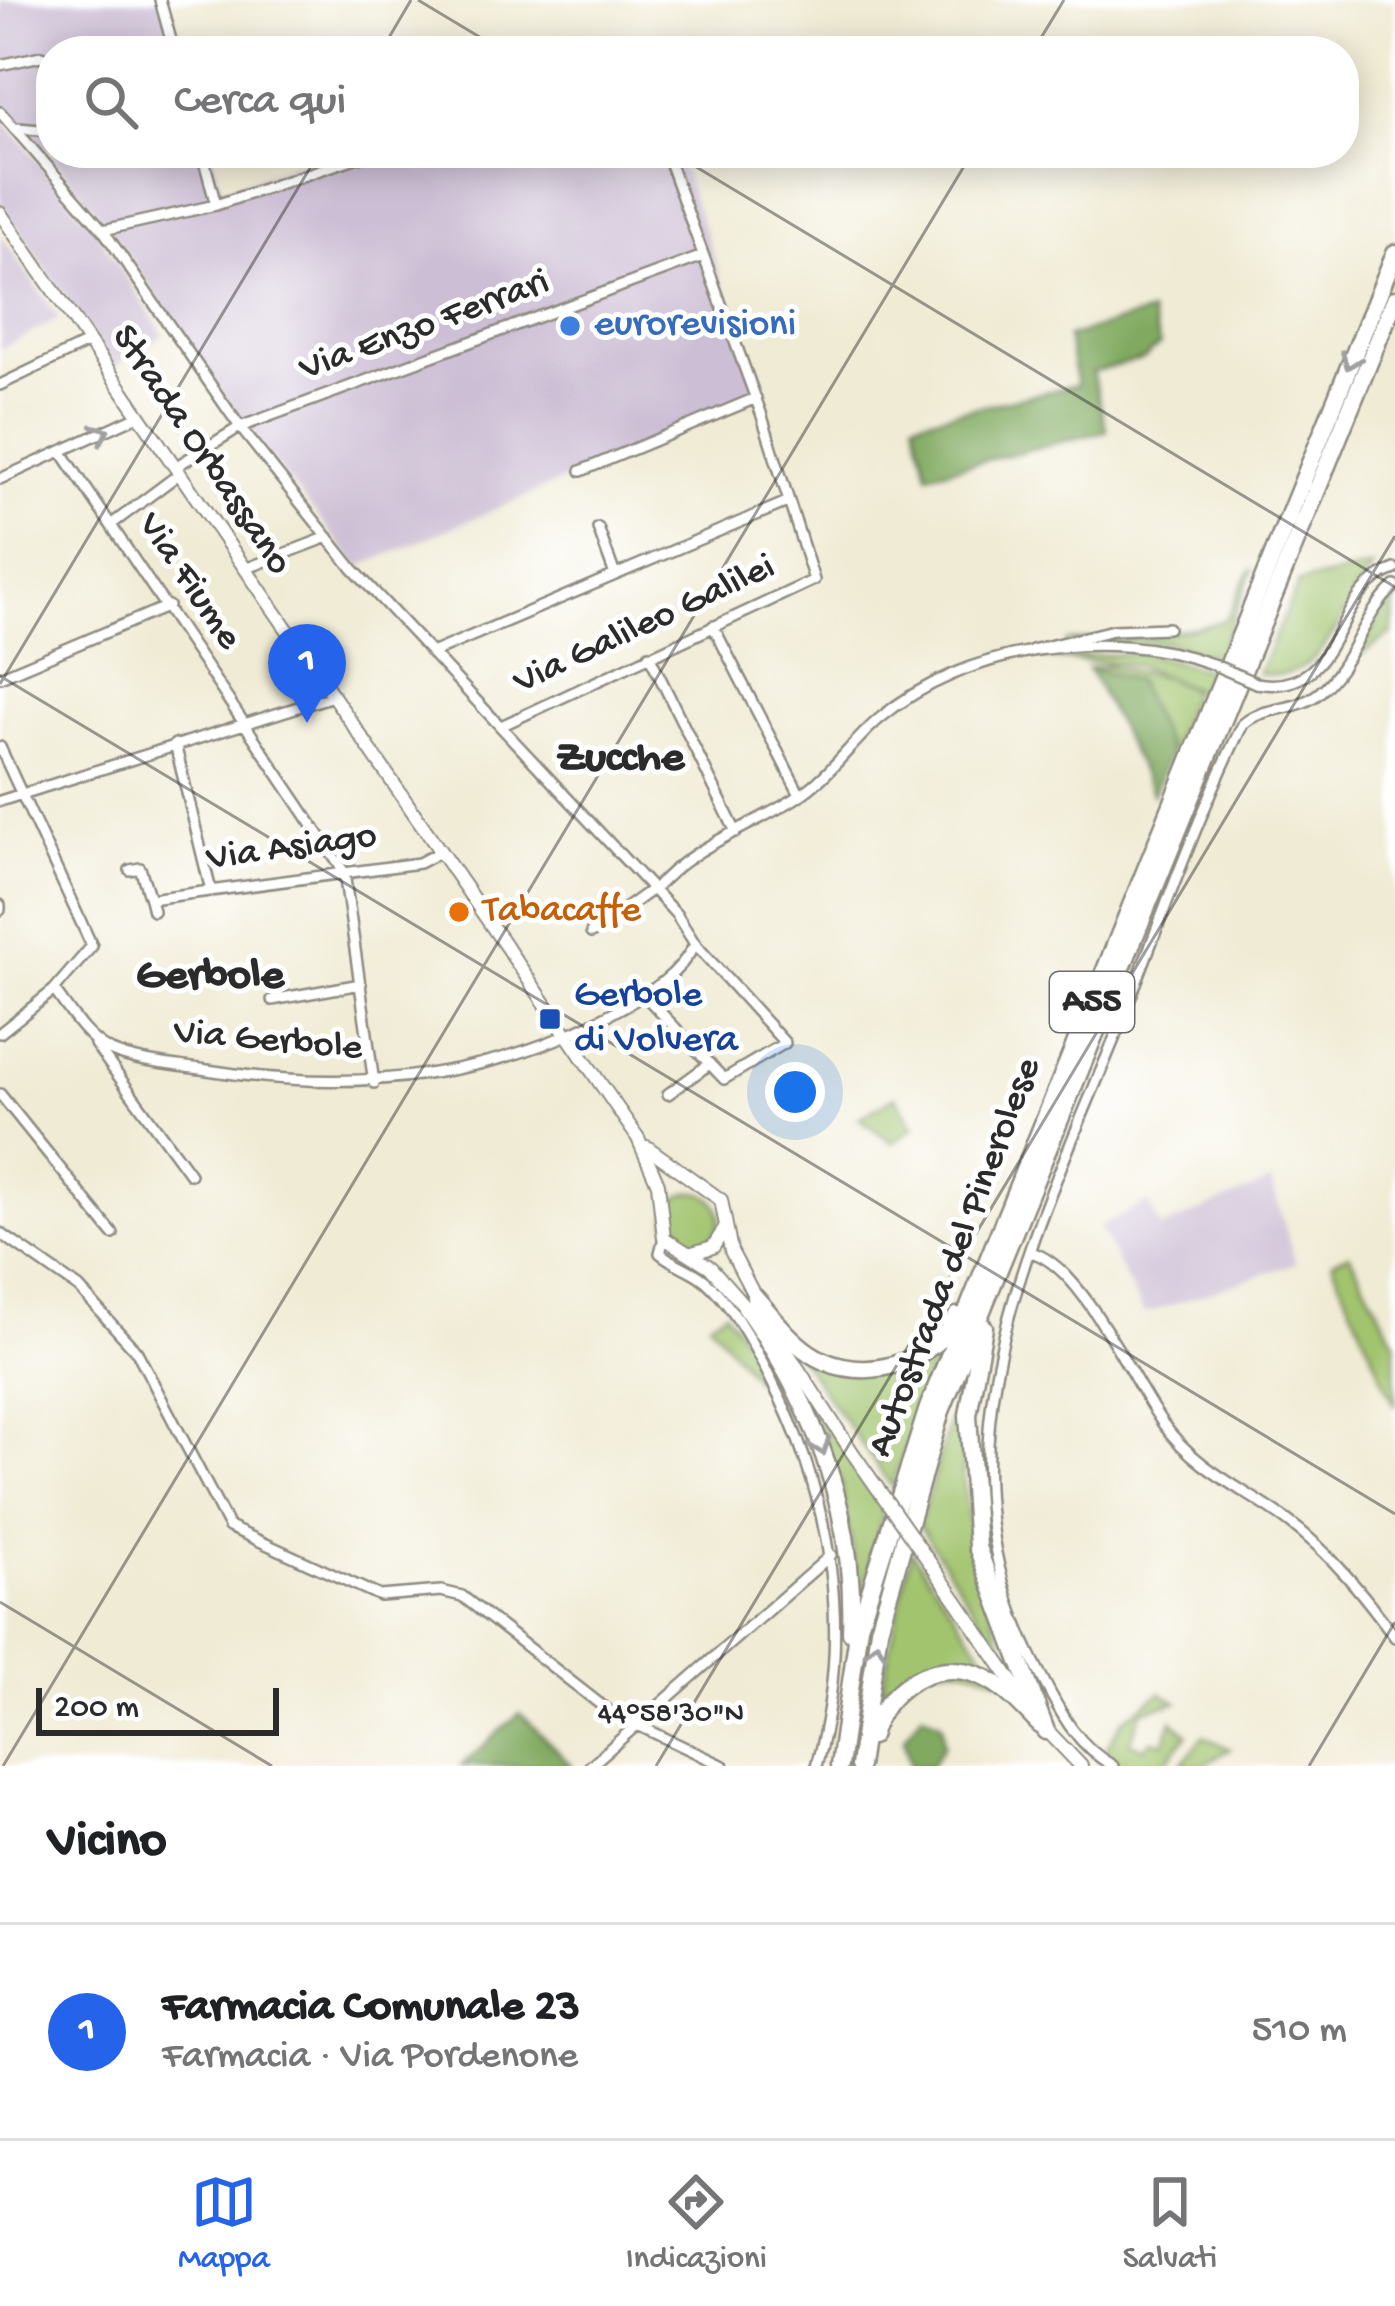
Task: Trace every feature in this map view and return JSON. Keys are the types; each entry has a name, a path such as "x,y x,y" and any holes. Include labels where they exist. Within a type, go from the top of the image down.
{"highway":[{"name":"Autostrada del Pinerolese","path":"838,1766 859,1626 928,1408 1395,253"},
{"name":"Autostrada del Pinerolese","path":"861,1766 879,1629 941,1411 1395,299"},
{"path":"1016,1231 984,1325 968,1414 971,1490 977,1547 1049,1735"},
{"path":"751,1303 820,1360 850,1369 886,1368 916,1356 952,1324 996,1234"},
{"path":"751,1303 803,1402 843,1524 851,1618 838,1766"},
{"path":"861,1766 888,1701 910,1681 940,1669 977,1674 1003,1688 1049,1735"}],"main road":[{"name":"Strada Orbassano","path":"0,213 638,1138 656,1177 664,1238 692,1253 751,1303 1049,1735 1081,1766"},
{"name":"Strada Orbassano","path":"638,1138 721,1200 725,1228 751,1303"},
{"path":"661,1206 671,1192 695,1185"},
{"path":"692,1253 713,1246 725,1228"},
{"name":"Strada Orbassano","path":"1049,1735 1061,1766"}],"street":[{"path":"160,0 170,36"},
{"path":"0,65 36,57"},
{"path":"0,112 36,150"},
{"path":"13,126 36,129"},
{"path":"52,168 103,230 240,427 385,606 434,652 785,1043 724,1079 644,995"},
{"path":"206,168 216,205"},
{"path":"103,230 216,205 326,168"},
{"path":"434,652 787,502 756,398 671,168"},
{"name":"Via Enzo Ferrari","path":"112,524 177,470 240,427 703,256"},
{"path":"0,386 88,341"},
{"path":"581,471 756,398"},
{"path":"0,479 140,415"},
{"name":"Via Fiume","path":"61,451 344,872 374,1083"},
{"name":"Via Galileo Galilei","path":"501,726 814,580 787,502"},
{"path":"598,528 615,575"},
{"path":"245,569 328,537"},
{"path":"1022,654 1154,648 1279,687 1320,664 1364,590 1395,568"},
{"path":"1113,1766 1090,1753 1066,1724 1030,1655 994,1558 986,1492 991,1394 1001,1334 1243,724 1254,713 1286,711 1318,694 1395,586"},
{"path":"0,677 168,606"},
{"path":"713,626 800,795"},
{"path":"591,933 694,856 800,795 881,717 970,666 1113,630 1168,628"},
{"path":"649,655 736,832"},
{"path":"0,801 333,697"},
{"path":"175,744 211,891"},
{"path":"0,747 92,946 54,990 2,1026"},
{"name":"Via Asiago","path":"150,898 419,863 440,852"},
{"path":"130,870 140,868 153,911"},
{"name":"Via Gerbole","path":"92,1039 112,1052 236,1075 374,1083 458,1070 568,1038 670,977 695,944"},
{"path":"272,1000 361,984"},
{"path":"54,990 190,1174"},
{"path":"668,1094 707,1066"},
{"path":"0,1094 113,1234"},
{"path":"0,1233 79,1288 137,1352 229,1527 380,1596 441,1591 462,1595 587,1696 634,1726 724,1766"},
{"path":"664,1238 660,1253 715,1289 755,1348 820,1494 830,1555 834,1671 816,1766"},
{"path":"1030,1252 1052,1260 1083,1295 1123,1365 1185,1453 1302,1532 1358,1588 1395,1637"},
{"path":"590,1766 830,1555"}],"shaded area":[{"path":"0,0 168,0 178,36 36,36 36,140 0,106"},
{"path":"0,116 36,159 36,168 44,168 98,233 164,335 114,367 0,203"},
{"path":"60,168 216,168 222,189 285,168 682,168 763,396 359,567 242,423 109,227"},
{"path":"0,234 59,319 0,349"},
{"path":"1271,1181 1296,1263 1144,1314 1099,1227 1148,1202 1161,1228"}],"green space":[{"path":"1150,313 1160,345 1143,359 1092,372 1107,431 928,474 914,421 1077,385 1067,337"},
{"path":"1373,567 1314,658 1280,675 1258,673 1299,583"},
{"path":"1253,568 1218,657 1163,642 1065,642 1217,623 1226,618"},
{"path":"1395,595 1392,634 1355,658"},
{"path":"1141,653 1216,672 1205,694 1137,665 1043,658"},
{"path":"1108,666 1165,677 1192,691 1170,753 1136,680 1088,668"},
{"path":"1088,668 1136,680 1170,753 1153,794"},
{"path":"895,1096 914,1127 893,1143 859,1118"},
{"path":"694,1192 712,1200 720,1218 712,1236 694,1244 676,1236 668,1218 676,1200"},
{"path":"1349,1254 1395,1341 1395,1406 1332,1262"},
{"path":"725,1311 755,1354 784,1415 709,1322"},
{"path":"792,1347 851,1373 938,1348 892,1487"},
{"path":"962,1381 962,1457 970,1525 985,1592 1010,1664 919,1525"},
{"path":"804,1390 884,1509 861,1601 840,1480"},
{"path":"911,1551 1003,1681 970,1668 941,1666 912,1673 881,1690"},
{"path":"1161,1693 1177,1702 1142,1711 1130,1743 1144,1748 1152,1740 1164,1743 1172,1720 1188,1734 1163,1766 1127,1766 1109,1757 1106,1748 1123,1720"},
{"path":"520,1713 572,1766 461,1766"},
{"path":"922,1713 942,1723 944,1745 931,1766 910,1766 904,1739"},
{"path":"1204,1736 1230,1749 1202,1766 1180,1766"}],"place":[{"name":"eurorevisioni","path":"570,326"},
{"name":"Farmacia Comunale 23","path":"307,723"},
{"name":"Tabacaffe","path":"459,912"},
{"name":"Gerbole di Volvera","path":"550,1019"}],"district":[{"name":"Zucche","path":"620,759"},
{"name":"Gerbole","path":"210,977"}]}
